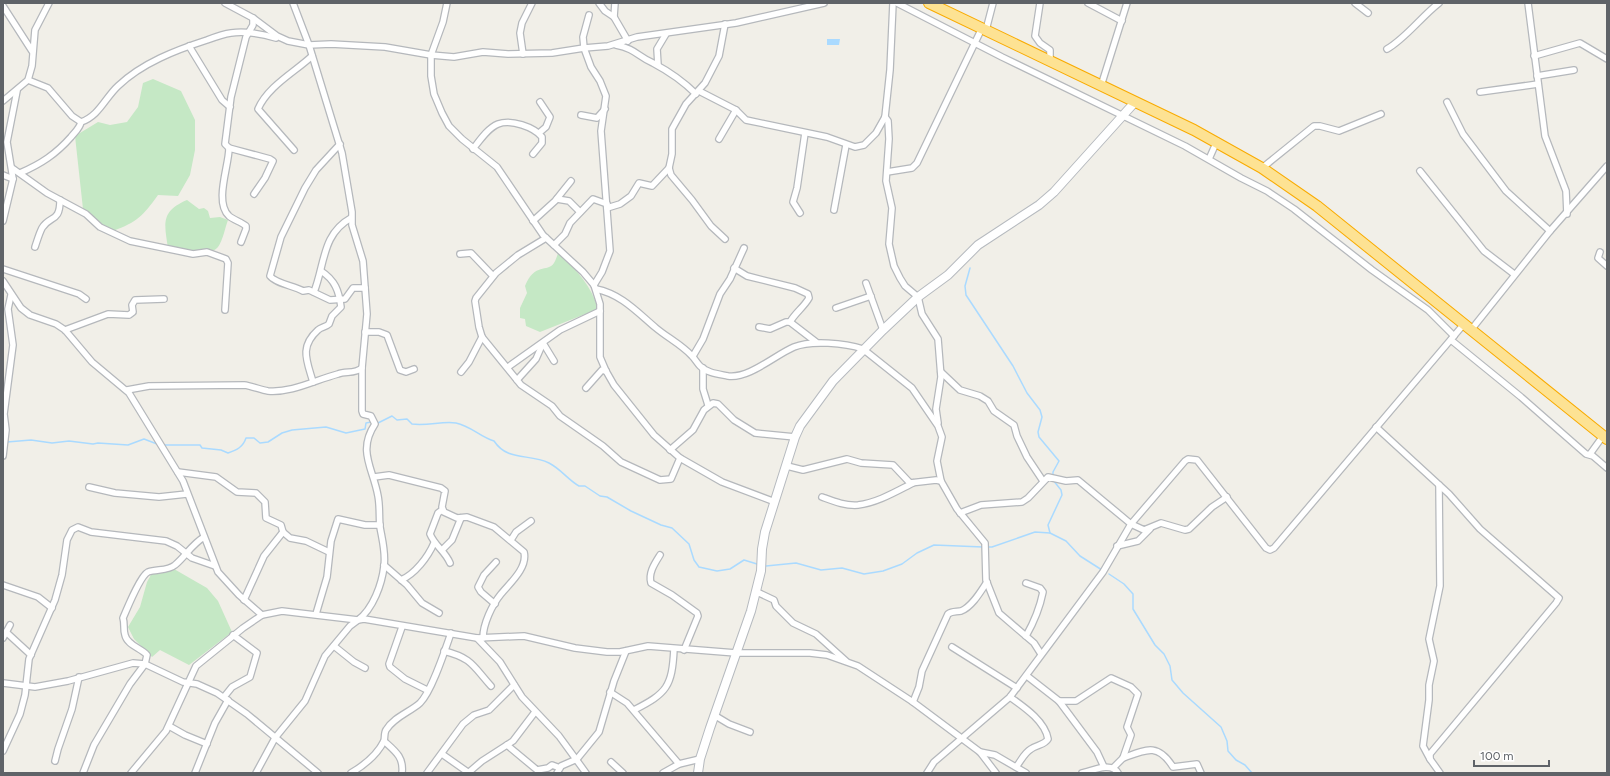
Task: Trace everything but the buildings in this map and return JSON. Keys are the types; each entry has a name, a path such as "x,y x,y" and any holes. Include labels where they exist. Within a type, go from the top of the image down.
{"highway":[{"path":"932,4 1216,141 1262,168 1317,206 1605,438"}],"street":[{"path":"3,101 17,91 28,80 32,66 32,51 38,24 49,3"},
{"path":"225,3 254,18 282,39"},
{"path":"256,773 275,738 305,701 325,656 350,626 367,611 372,603 384,565 378,497 366,449 368,437 375,424 371,416 363,414 362,411 362,368 367,314 363,261 351,218 351,207 340,144 309,45 293,3"},
{"path":"446,3 444,22 431,56 431,76 434,94 442,113 449,126 473,149 497,167 546,238 583,272 595,287 600,304 600,357 606,371 650,431 680,458 722,482 775,502"},
{"path":"523,54 520,33 522,24 532,3"},
{"path":"599,3 605,11 614,17 628,41"},
{"path":"614,17 615,3"},
{"path":"20,173 42,163 54,155 76,131 81,122 87,120 97,112 117,86 128,77 162,57 189,46 229,33 248,33 309,45 331,44 385,47 431,56 454,57 484,52 523,54 566,52 616,44 638,37 725,24 824,3"},
{"path":"616,44 632,49 652,63 678,77 698,93 736,110 746,120 827,137 846,145 860,147 876,133 885,117 890,70 893,3"},
{"path":"897,3 1209,159 1241,178 1268,191 1428,310 1452,338 1580,449 1590,454 1607,468"},
{"path":"887,172 912,168 917,163 975,42 984,29 993,3"},
{"path":"1040,3 1035,36 1040,43 1050,50 1050,60"},
{"path":"1088,3 1122,21"},
{"path":"1101,86 1127,3"},
{"path":"1355,3 1368,13"},
{"path":"1387,49 1394,45 1423,15 1439,3"},
{"path":"1528,3 1547,144 1566,191 1567,214"},
{"path":"3,6 32,51"},
{"path":"588,15 583,37 584,48 591,67 606,96 601,130 609,256 595,287"},
{"path":"254,18 253,25 248,33 230,107 225,144 229,148 273,161 265,178 254,194"},
{"path":"554,245 562,238 570,224 580,212 594,199 607,206 620,204 631,196 639,183 651,186 668,168 672,154 672,129 686,104 698,93 718,56 725,24"},
{"path":"658,65 658,49 666,34"},
{"path":"1534,56 1580,43 1607,59"},
{"path":"189,46 222,100 230,107"},
{"path":"294,150 258,109 265,98 285,77 312,56"},
{"path":"1537,76 1574,70"},
{"path":"28,80 48,88 72,116 81,122"},
{"path":"1480,92 1538,84"},
{"path":"3,221 13,179 7,142 17,91"},
{"path":"539,133 546,127 550,117 540,102"},
{"path":"698,773 700,759 714,715 757,592 765,532 795,437 800,426 833,380 863,349 918,297 942,279 978,245 1039,205 1063,183 1079,163 1135,102"},
{"path":"1448,102 1464,134 1501,186 1517,203 1550,231"},
{"path":"580,116 597,118 605,109"},
{"path":"719,139 736,110"},
{"path":"1262,168 1314,126 1320,126 1338,131 1381,114"},
{"path":"885,117 888,121 889,139 886,181 892,208 888,244 892,259 900,278 918,297 922,314 938,339 941,372 936,409 938,426 942,437 938,461 941,481 960,513 985,543 986,582 999,613 1026,636 1042,654"},
{"path":"473,149 489,130 500,123 522,126 539,133"},
{"path":"534,154 542,143 539,133"},
{"path":"800,212 793,202 797,188 805,133"},
{"path":"1209,159 1216,141"},
{"path":"340,144 316,170 305,188 280,237 270,276 274,280 290,284 303,292 309,290 330,300 340,301 349,296 353,288 365,288"},
{"path":"834,210 846,145"},
{"path":"229,148 224,184 223,205 228,215 246,226 241,242"},
{"path":"927,773 934,762 963,739 1010,696 1027,676 1103,572 1131,524 1157,492 1188,459 1197,460 1266,548 1270,550 1274,548 1452,338 1467,327 1550,231 1567,214 1607,166"},
{"path":"12,168 47,193 86,214 100,227 133,242 193,254 207,252 226,259 228,263 225,310"},
{"path":"668,168 671,175 711,226 725,239"},
{"path":"1420,171 1484,251 1514,274"},
{"path":"3,175 13,179"},
{"path":"533,221 556,199 571,181"},
{"path":"556,199 569,201 580,212"},
{"path":"35,247 42,227 54,219 57,215 60,200"},
{"path":"314,292 321,271 323,258 331,236 337,228 351,218"},
{"path":"546,238 518,255 493,276 475,302 482,337 508,367 517,380 528,390 552,406 560,416 603,446 626,465 660,480 666,480 671,478 680,458"},
{"path":"693,356 703,340 720,294 730,279 744,248"},
{"path":"1600,252 1598,258 1607,266"},
{"path":"460,254 471,253 493,276"},
{"path":"734,268 747,276 789,286 808,294 809,298 807,302 796,312 790,322 770,329 759,327"},
{"path":"3,270 79,294 86,299"},
{"path":"313,382 306,356 307,342 319,328 329,324 332,316 341,307 337,287 332,280 321,271"},
{"path":"3,281 11,295 25,312 56,324 65,330 92,362 127,390 140,407 178,472 188,494 215,566 228,584 262,615"},
{"path":"866,283 883,330"},
{"path":"595,287 621,299 693,356 703,368 712,373 736,376 749,372 794,346 816,342 854,346 863,349 912,388 938,426"},
{"path":"3,456 5,441 4,414 13,345 8,309 11,295"},
{"path":"836,308 870,296"},
{"path":"65,330 108,314 129,315 133,312 132,305 135,300 164,299"},
{"path":"508,367 522,355 543,343 560,330 600,311"},
{"path":"790,322 816,342"},
{"path":"365,332 379,332 387,335 400,370 406,372 414,369"},
{"path":"461,372 469,362 482,337"},
{"path":"543,343 554,361"},
{"path":"517,380 536,359 543,343"},
{"path":"127,390 149,386 244,385 271,391 299,387 337,374 358,371 362,368"},
{"path":"670,450 693,430 708,405 703,389 703,368"},
{"path":"586,388 602,370 606,371"},
{"path":"941,372 960,390 980,396 988,401 994,411 1014,425 1017,436 1027,457 1043,480"},
{"path":"708,405 718,404 734,420 755,433 795,437"},
{"path":"1376,427 1439,485 1480,529 1559,598 1552,609 1430,754 1430,759"},
{"path":"1590,454 1605,438"},
{"path":"787,466 803,470 848,459 861,463 888,464 897,468 906,480 913,483"},
{"path":"178,472 216,477 238,492 256,493 265,502 266,518 281,525 283,532 290,538 306,541 329,552"},
{"path":"374,477 389,476 441,488 444,491 442,510 438,513 429,532 434,543 442,550 450,563"},
{"path":"960,513 981,505 1022,502 1028,498 1043,480 1048,477 1066,481 1078,480 1131,524 1144,530 1150,529 1162,523 1185,530 1189,529 1212,506 1227,498"},
{"path":"822,497 840,503 859,505 888,495 913,483 936,480 941,481"},
{"path":"1439,485 1440,586 1429,639 1434,661 1429,685 1429,700 1423,746 1440,773"},
{"path":"89,487 115,493 159,497 188,494"},
{"path":"442,510 457,518 467,517 494,527 524,552 525,556 517,577 500,595 480,638"},
{"path":"316,614 327,577 329,552 338,518 364,525 380,525"},
{"path":"442,550 452,540 461,518"},
{"path":"510,540 516,532 531,521"},
{"path":"3,751 20,714 31,655 52,608 60,581 66,540 75,527 91,532 166,541 186,552 192,558 215,566"},
{"path":"1117,546 1138,541 1150,529"},
{"path":"244,600 264,556 283,532"},
{"path":"83,773 94,745 130,684 145,664 147,655 130,642 125,636 126,626 123,618 144,575 170,568 193,544 204,537"},
{"path":"401,580 409,575 426,557 434,543"},
{"path":"660,555 654,564 649,578 650,583 672,595 697,613 698,616 684,650"},
{"path":"495,604 480,592 478,587 484,575 496,562"},
{"path":"384,565 401,580 422,603 439,613"},
{"path":"913,702 919,687 922,671 948,614 962,611 966,608 980,592 986,582"},
{"path":"1026,583 1040,588 1043,592 1038,605 1036,619 1026,636"},
{"path":"3,584 38,597 52,608"},
{"path":"757,592 774,600 776,606 794,623 816,634 848,662"},
{"path":"131,773 160,740 169,726 199,663 233,635 262,615 282,611 367,620 402,627 480,638 524,636 581,649 607,652 626,651 648,646 736,653 818,654 848,662 866,671 913,702 980,752 994,772"},
{"path":"3,638 10,625"},
{"path":"402,627 389,664 390,667 405,679 427,690"},
{"path":"6,632 31,655"},
{"path":"351,773 365,765 384,741 386,730 394,722 420,703 438,670 451,633"},
{"path":"194,773 226,698 232,687 250,677 258,653 233,635"},
{"path":"480,638 500,662 514,685 535,712 559,736 586,773"},
{"path":"334,646 354,662 365,668"},
{"path":"952,647 1017,688"},
{"path":"634,710 656,699 665,688 673,664 674,649"},
{"path":"444,651 460,655 469,660 491,686"},
{"path":"507,745 534,771 554,765 559,771 577,759 599,732 610,692 626,651"},
{"path":"3,683 26,686 44,686 133,663 145,664 183,682 206,688 226,698 318,773"},
{"path":"1027,676 1059,701 1097,752 1104,767"},
{"path":"55,761 72,709 80,677"},
{"path":"1059,701 1076,701 1111,678 1131,687 1138,694 1127,727 1131,735 1123,758"},
{"path":"427,773 464,724 474,715 489,710 514,685"},
{"path":"610,692 619,696 634,710 679,764"},
{"path":"1010,696 1038,720 1048,739 1046,742 1036,745 1025,753 1016,767"},
{"path":"442,754 469,773 482,761 518,736 535,712"},
{"path":"714,715 729,724 750,732"},
{"path":"169,726 185,735 207,744"},
{"path":"384,741 397,752 402,759 402,773"},
{"path":"1113,768 1123,758 1153,749 1160,751 1173,767 1197,764 1202,773"},
{"path":"980,752 995,755 1026,773"},
{"path":"663,773 679,764 700,759"},
{"path":"611,762 623,773"},
{"path":"1182,766 1185,773"},
{"path":"1082,773 1104,767 1113,768 1118,773"}],"green space":[{"path":"153,79 181,91 195,120 195,150 190,175 178,196 158,195 139,218 128,225 113,231 99,225 83,209 75,136 98,122 110,125 127,122 138,107 143,83"},
{"path":"187,200 199,209 204,208 208,211 210,218 220,217 228,220 221,241 218,247 214,250 209,252 194,252 168,248 165,225 166,219 172,209"},
{"path":"558,253 587,285 598,309 540,332 526,326 525,319 520,318 520,308 527,293 525,286 533,274 541,269 551,266 555,262"},
{"path":"174,569 207,588 218,601 232,632 189,665 160,650 152,657 134,639 128,627 140,607 147,582 152,573"}],"water":[{"path":"827,39 840,39 839,45 827,45"}],"waterway":[{"path":"970,268 965,286 966,295 1013,366 1027,393 1040,410 1042,417 1038,432 1039,437 1059,461 1053,472 1053,476"},
{"path":"376,424 392,416 397,420 407,419 412,424 461,424 494,441 500,448 512,455 534,458 549,463 579,486 585,486 600,496 607,497 631,511 661,525 672,528 689,544 694,560 699,567 717,571 730,569 744,560 757,564"},
{"path":"162,445 200,445 202,448 221,450 228,453 239,448 246,438 254,438 260,443 268,442 282,433 292,430 326,427 346,433 365,429 366,423 371,422"},
{"path":"7,442 31,440 52,443 69,441 93,444 128,445 144,439 157,444"},
{"path":"1050,533 1048,525 1062,495 1061,490 1053,480"},
{"path":"986,547 992,547 1035,532 1050,533 1066,541 1080,556 1102,570"},
{"path":"766,566 796,563 821,570 842,568 864,574 883,571 902,564 917,553 934,545 983,547"},
{"path":"1109,574 1124,584 1133,594 1133,609 1155,645 1164,654 1170,666 1172,680 1183,693 1221,727 1227,741 1228,751 1236,760 1245,765 1252,773"}]}
